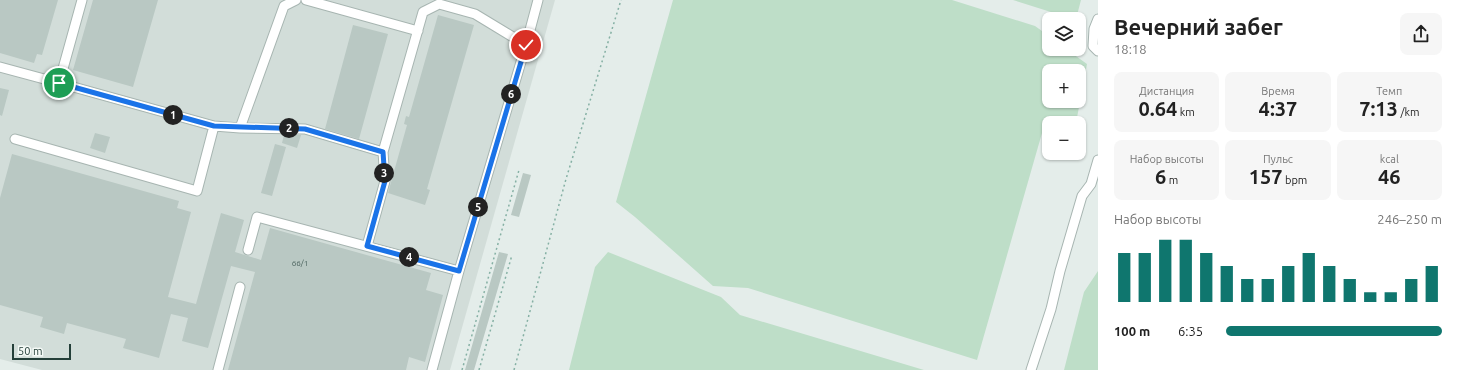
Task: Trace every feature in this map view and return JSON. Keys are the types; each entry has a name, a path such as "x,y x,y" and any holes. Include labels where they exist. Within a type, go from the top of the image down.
{"lane":[{"path":"59,83 82,0"},
{"path":"240,128 284,6 296,0"},
{"path":"306,0 418,31"},
{"path":"432,370 459,271 538,0"},
{"path":"367,246 385,181 383,152 423,12 440,4 475,14 526,45"},
{"path":"1098,19 1094,29 1093,46 1098,51"},
{"path":"0,67 214,126 305,129 383,152"},
{"path":"15,139 197,191 214,126"},
{"path":"1032,370 1051,309 1060,271 1082,196 1091,184 1098,160"},
{"path":"248,250 257,217 459,271"},
{"path":"218,370 240,288"}],"path":[{"path":"514,370 566,178 620,0"},
{"path":"462,370 519,170"},
{"path":"479,370 512,255"}],"shaded area":[{"path":"0,0 555,0 450,370 42,370 0,359"}],"green space":[{"path":"673,0 952,0 1035,26 1042,31 1042,56 1076,56 1087,64 1086,69 1086,64 1042,64 1042,108 1079,108 1077,116 1042,116 1042,133 977,360 748,288 713,286 616,202"},
{"path":"1013,0 1081,0 1078,12 1051,12"},
{"path":"608,252 721,297 740,315 924,370 569,370 595,267"},
{"path":"1098,271 1098,370 1064,370 1084,292"}],"building":[{"path":"0,0 58,0 42,55 37,54 34,63 0,53"},
{"path":"93,0 158,0 133,87 73,70"},
{"path":"438,15 474,25 427,189 430,190 425,205 388,193 407,125 404,124 406,116 409,117"},
{"path":"353,25 388,34 359,139 325,129"},
{"path":"0,88 9,90 2,116 0,115"},
{"path":"95,133 110,137 105,153 90,148"},
{"path":"284,135 301,135 297,148 282,143"},
{"path":"275,144 286,147 272,196 261,193"},
{"path":"12,154 179,201 177,208 191,212 168,297 196,304 221,213 244,220 235,252 261,260 270,228 431,273 426,290 443,295 425,362 409,357 406,370 228,370 255,272 231,266 208,348 182,341 188,318 171,314 159,358 123,348 126,339 67,323 64,334 40,327 43,317 0,305 0,198"},
{"path":"523,173 531,175 519,217 511,215"},
{"path":"499,252 508,254 474,370 465,370"}],"route":[{"path":"59,83 214,126 305,129 383,152 385,181 367,246 459,271 526,45"}]}
